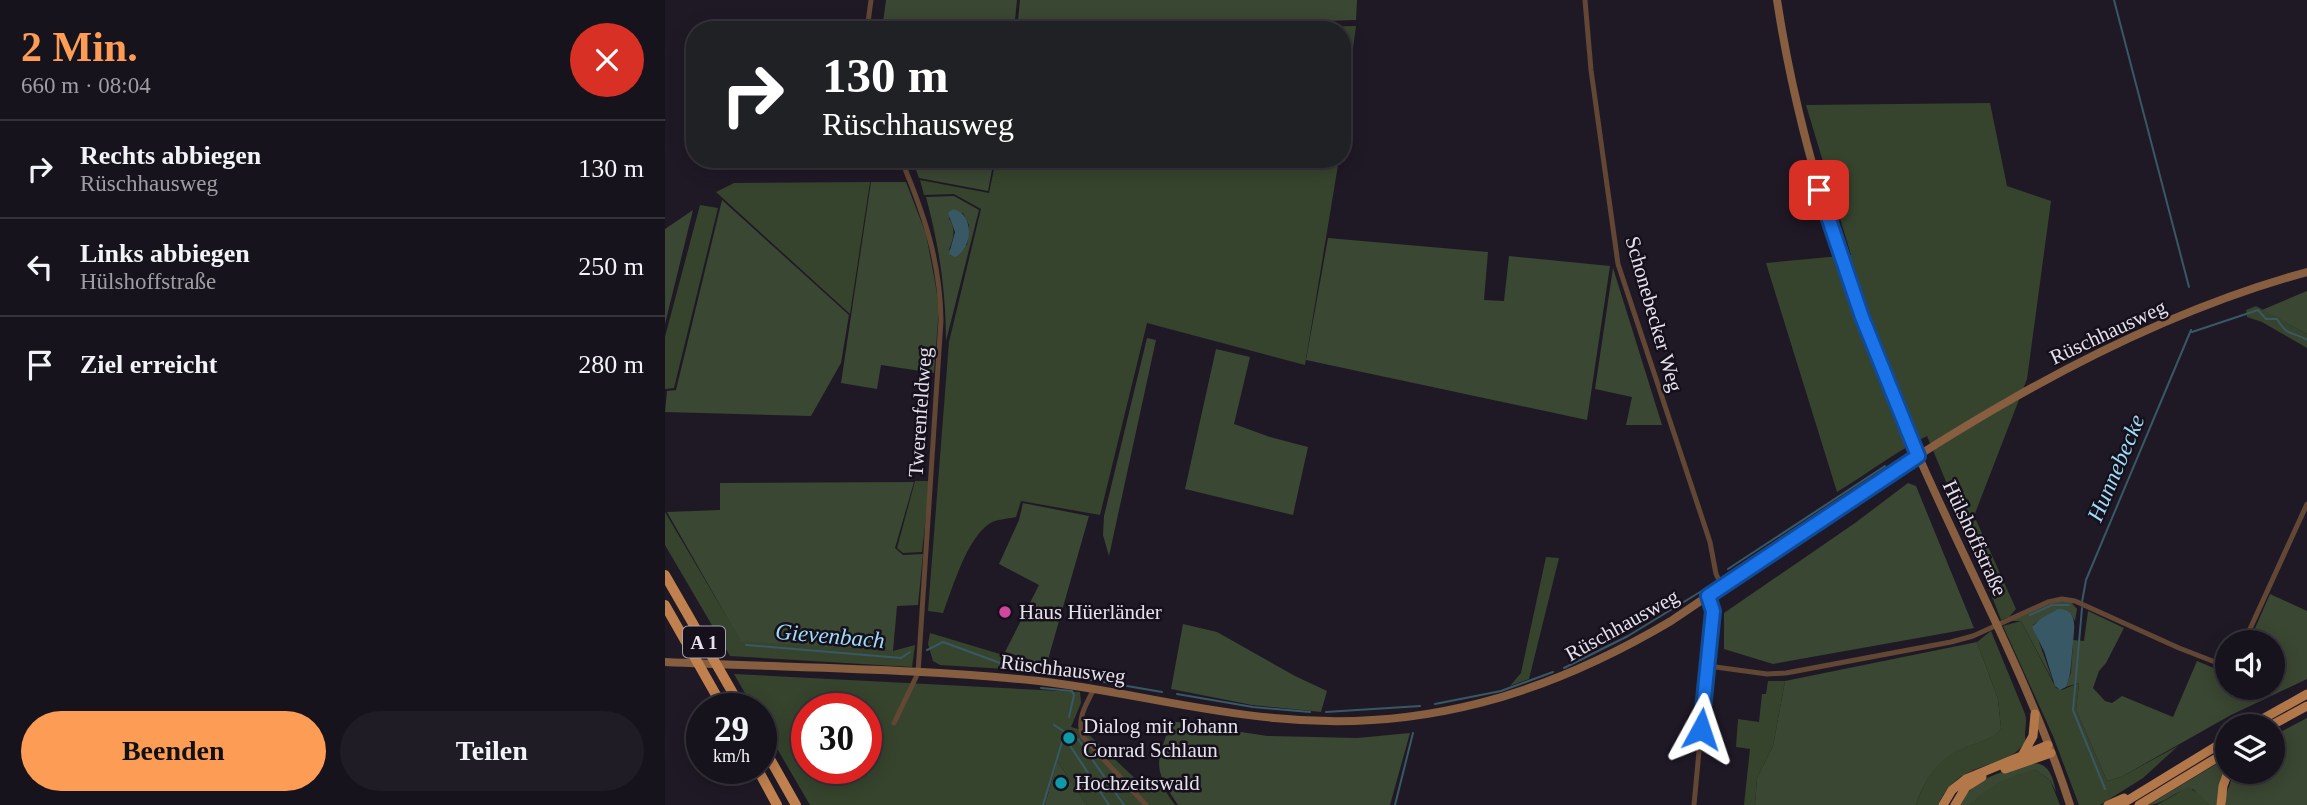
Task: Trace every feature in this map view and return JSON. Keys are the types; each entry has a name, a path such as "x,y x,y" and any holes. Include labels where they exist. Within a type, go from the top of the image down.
{"highway":[{"name":"A 1","path":"665,575 733,693"},
{"name":"A 1","path":"665,605 715,693"},
{"path":"2271,714 2307,694"},
{"path":"2285,718 2307,706"},
{"path":"2285,722 2307,706"},
{"path":"2022,755 2031,741 2035,715"},
{"path":"2120,805 2215,747"},
{"path":"1943,805 1952,790 1966,779 2022,755 2049,749"},
{"path":"1955,805 1962,791 1977,779 2049,749"},
{"path":"2139,805 2215,759"},
{"path":"777,771 796,805"},
{"path":"766,784 777,805"},
{"path":"2221,805 2224,784"},
{"path":"2108,805 2139,793"}],"main road":[{"name":"Hülshoffstraße","path":"1777,0 1797,106 1829,225 1862,317 1918,456 2035,715 2069,803"},
{"name":"Rüschhausweg","path":"668,662 1010,678 1273,718 1340,722 1423,715 1502,698 1569,674 1632,644 1918,456 2039,385 2126,341 2202,308 2307,272"}],"street":[{"path":"868,21 871,0"},
{"name":"Schonebecker Weg","path":"1585,0 1591,70 1618,264 1710,542 1716,574 1722,586"},
{"name":"Twerenfeldweg","path":"904,168 932,240 941,306 918,673"},
{"path":"2249,630 2307,503"},
{"path":"1694,805 1713,611 1708,596"},
{"path":"1708,666 1767,674 1786,673 1951,642 1973,636 2048,602 2062,599 2075,601 2179,649 2215,662"},
{"path":"894,723 918,673"},
{"path":"1094,689 1081,718 1083,737 1146,805"}],"green space":[{"path":"886,0 1017,0 1015,21 883,21"},
{"path":"1020,0 1357,0 1356,20 1018,21"},
{"path":"1351,26 1356,26 1351,64"},
{"path":"1990,103 2007,186 2051,201 2027,379 1974,516 1962,520 1927,436 1837,492 1766,263 1851,255 1806,105"},
{"path":"915,168 992,168 988,191 919,178"},
{"path":"994,168 1338,168 1305,365 1147,323 1100,515 1021,501 1016,517 992,522 974,541 961,565 943,613 928,611 949,342 981,209 954,194 924,195 920,180 989,193"},
{"path":"870,182 850,314 716,192 734,183"},
{"path":"871,182 906,182 926,234 939,308 934,373 881,365 877,389 841,383"},
{"path":"954,196 979,210 946,341 941,269 926,197","holes":["963,213 969,225 967,245 949,250 953,234 949,218"]},
{"path":"722,200 849,315 841,363 811,416 665,412 667,391 676,390"},
{"path":"700,205 718,208 674,388 665,389 665,337"},
{"path":"693,210 665,324 665,229"},
{"path":"1328,238 1488,252 1484,300 1504,301 1509,256 1610,266 1587,420 1306,360"},
{"path":"1613,268 1662,425 1626,425 1632,397 1595,389"},
{"path":"2307,291 2307,334 2262,310"},
{"path":"2256,306 2307,334 2307,348 2262,322 2247,317 2246,310"},
{"path":"1147,338 1156,340 1109,556 1103,535 1104,516"},
{"path":"1216,349 1250,357 1234,424 1308,447 1293,515 1185,489"},
{"path":"915,481 930,481 922,552 903,553 897,548"},
{"path":"914,482 895,548 903,555 923,554 918,605 897,606 893,651 741,642 667,512 720,510 720,483"},
{"path":"1908,483 1916,486 1974,628 1773,664 1724,649 1724,613"},
{"path":"1023,503 1089,516 1045,670 1026,658 1005,652 1039,585 999,564 1019,520"},
{"path":"665,512 741,641 893,651 915,645 912,667 730,656 665,545"},
{"path":"1976,520 2016,609 2009,617 2001,620 1964,525"},
{"path":"1546,557 1559,558 1529,679 1510,686 1521,673"},
{"path":"2270,594 2307,611 2307,679 2285,689 2285,630 2254,630"},
{"path":"2061,601 2071,602 2077,609 2075,621 2071,614 2042,618 2033,625 2053,681 2021,621 2010,621"},
{"path":"2088,611 2124,628 2099,671 2093,688 2105,701 2112,703 2122,696 2173,717 2197,661 2215,669 2215,700 2263,700 2233,714 2215,714 2215,724 2121,777 2107,781 2076,710 2079,683 2066,687 2071,672 2073,640 2084,641"},
{"path":"2021,621 2056,688 2062,690 2079,683 2076,710 2107,781 2121,777 2178,746 2143,778 2100,805 2079,805 2053,736 2003,626"},
{"path":"1183,624 1217,632 1327,691 1321,712 1252,705 1171,689"},
{"path":"1991,631 2025,714 2026,741 2007,758 1970,771 1959,779 1948,789 1938,805 1916,805 1923,788 1939,765 1953,753 1989,738 2001,728 1998,699 1977,642"},
{"path":"930,633 1023,661 1037,671 940,665 933,661 928,644"},
{"path":"1977,642 1998,699 2001,728 1989,738 1954,753 1939,765 1923,788 1916,805 1755,805 1757,778 1773,746 1785,681"},
{"path":"734,674 1080,692 1081,703 1071,727 1085,731 1142,785 1161,785 1175,805 1087,805 1057,761 1045,805 810,805 798,784 882,784 882,693 791,693 791,772 777,748 777,693 745,693"},
{"path":"1768,681 1785,681 1773,746 1757,778 1755,805 1744,805 1750,749 1736,747 1738,719 1759,722 1762,694 1766,694"},
{"path":"2307,718 2307,805 2226,805 2230,784 2285,784 2285,730"},
{"path":"1171,721 1267,736 1357,738 1410,733 1390,805 1178,805 1164,781 1159,764"},
{"name":"Hochzeitswald","path":"1057,761 1087,805 1045,805"},
{"path":"2031,763 2046,768 2052,776 2056,792 2050,780 2036,770 1993,787 1969,805 1958,805 1981,781"},
{"path":"2215,765 2215,784 2224,784 2218,805 2209,805 2193,789 2187,789 2148,805"},
{"path":"2036,770 2050,780 2060,805 1969,805 2000,782"},
{"path":"2188,787 2201,795 2209,805 2157,805"}],"water":[{"path":"953,209 965,217 969,232 965,246 955,257 949,254 955,232 948,213"},
{"path":"2058,609 2069,612 2074,621 2069,676 2066,687 2060,690 2055,686 2044,651 2032,627"}],"waterway":[{"name":"Hunnebecke","path":"2114,0 2189,287"},
{"path":"2192,332 2258,310 2266,319 2277,319 2287,331 2307,340"},
{"name":"Hunnebecke","path":"2082,602 2086,580 2191,330"},
{"path":"1728,569 1885,466"},
{"path":"1564,668 1628,636 1705,589"},
{"path":"2030,615 2052,605 2069,605"},
{"name":"Hunnebecke","path":"2082,608 2073,710 2105,789"},
{"name":"Gievenbach","path":"927,650 943,642 1011,667 1092,680"},
{"name":"Gievenbach","path":"746,645 901,658 910,652"},
{"path":"1435,704 1501,691 1553,672"},
{"name":"Gievenbach","path":"1104,682 1162,692"},
{"path":"1041,688 1072,691 1074,695 1069,717"},
{"name":"Gievenbach","path":"1177,694 1253,707 1310,712"},
{"name":"Gievenbach","path":"1326,712 1420,706"},
{"path":"1043,805 1065,732 1054,725"},
{"name":"Gievenbach","path":"1395,805 1413,733"},
{"path":"1078,739 1124,805"},
{"path":"1069,744 1109,805"}],"place":[{"name":"Haus Hüerländer","path":"1005,612"},
{"name":"Dialog mit Johann Conrad Schlaun","path":"1069,738"},
{"name":"Hochzeitswald","path":"1061,783"}],"route":[{"path":"1701,729 1713,611 1708,596 1918,456 1862,317 1819,190"}]}
